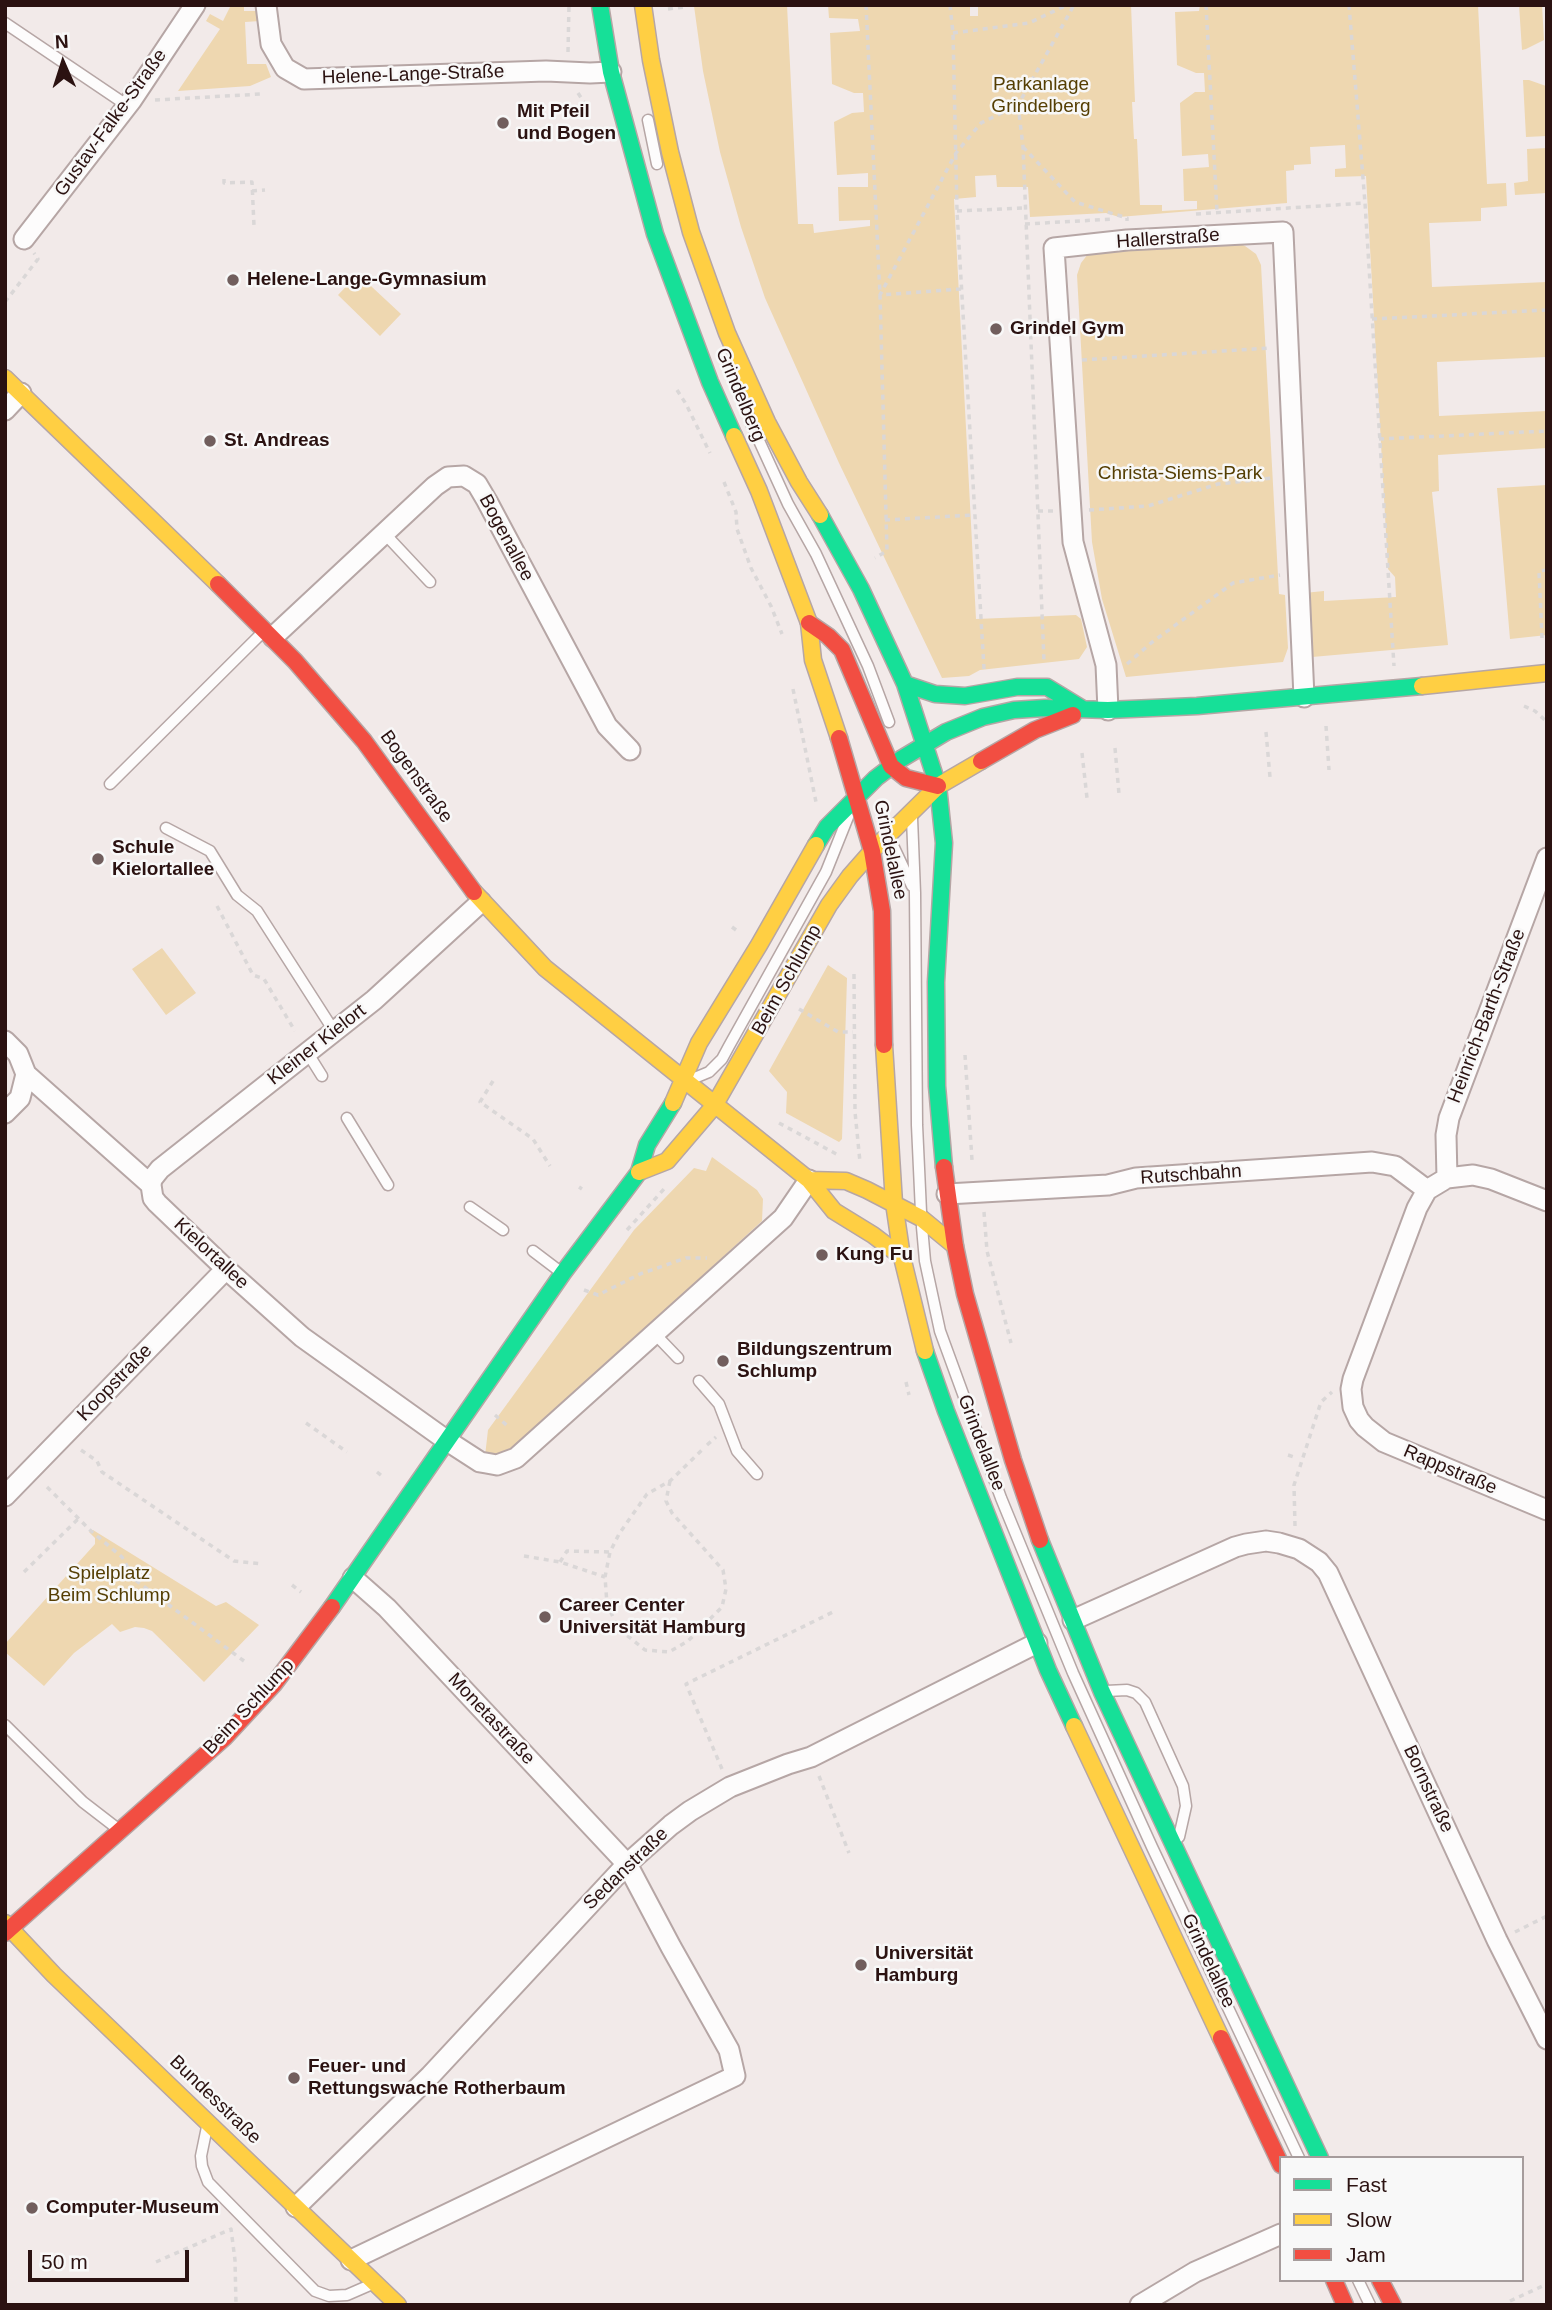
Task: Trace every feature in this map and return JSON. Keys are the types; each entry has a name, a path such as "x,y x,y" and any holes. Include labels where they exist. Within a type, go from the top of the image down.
{"main road":[{"name":"Grindelberg","path":"600,5 611,72 663,260 710,382 759,491 809,623 813,660 846,757 856,796"},
{"name":"Grindelberg","path":"643,5 650,60 670,152 691,232 727,333 767,422 851,570 905,684 924,745"},
{"name":"Bogenstraße","path":"5,378 269,633 364,741 481,902 545,968 809,1181 834,1210 902,1257"},
{"path":"809,623 842,649 907,783 938,786 1035,730 1086,710"},
{"path":"924,745 946,732 999,713 1045,708 1108,710 1197,706 1547,673"},
{"path":"905,684 935,694 965,696 1017,687 1047,687 1086,710"},
{"name":"Beim Schlump","path":"7,1928 121,1831 224,1738 250,1712 294,1659 563,1273 639,1172 647,1145 684,1081 699,1043 759,946 827,827 896,757 924,745"},
{"name":"Grindelallee","path":"924,745 938,786 944,842 937,960 937,1086 941,1147 955,1246 965,1294 1036,1530 1102,1692 1319,2156"},
{"name":"Beim Schlump","path":"639,1172 667,1161 714,1105 829,905 885,831 911,805 938,786"},
{"name":"Grindelallee","path":"856,796 872,851 882,911 883,1034 894,1203 902,1257 920,1335 946,1411 1037,1643 1279,2161"},
{"path":"809,1181 846,1181 921,1218 955,1246"},
{"name":"Bundesstraße","path":"7,1928 398,2305"},
{"path":"1335,2282 1345,2305"},
{"path":"1381,2282 1393,2305"}],"street":[{"name":"Gustav-Falke-Straße","path":"24,239 130,104 195,5"},
{"name":"Helene-Lange-Straße","path":"267,5 271,44 289,72 304,79 546,71 611,72"},
{"name":"Hallerstraße","path":"1108,710 1106,665 1073,542 1055,248 1127,240 1283,232 1304,697"},
{"path":"5,410 21,393"},
{"name":"Bogenallee","path":"269,633 385,534 435,486 448,477 464,476 477,484 607,726 630,750"},
{"name":"Heinrich-Barth-Straße","path":"1447,1178 1446,1135 1449,1118 1547,858"},
{"name":"Kleiner Kielort","path":"151,1185 160,1169 398,980 481,902"},
{"name":"Kielortallee","path":"5,1041 18,1054 26,1074 151,1185 153,1198 157,1203 226,1269 327,1357 446,1440"},
{"path":"5,1113 20,1098 26,1074"},
{"name":"Rutschbahn","path":"947,1194 1108,1185 1136,1178 1372,1163 1395,1166 1427,1190"},
{"path":"1358,1366 1417,1208 1427,1190 1447,1178 1461,1175 1480,1176 1547,1201"},
{"path":"446,1440 480,1462 496,1465 516,1458 783,1218 809,1181"},
{"name":"Koopstraße","path":"5,1496 226,1269"},
{"name":"Rappstraße","path":"1358,1366 1353,1379 1351,1398 1359,1420 1384,1442 1547,1510"},
{"path":"1073,1620 1235,1547 1266,1541 1299,1549"},
{"name":"Bornstraße","path":"1299,1549 1319,1562 1328,1573 1497,1940 1547,2039"},
{"name":"Monetastraße","path":"351,2260 735,2076 729,2050 626,1864 387,1608 353,1578"},
{"name":"Sedanstraße","path":"296,2207 430,2076 626,1864 671,1825 730,1787 788,1764 811,1758 1037,1643"},
{"path":"1140,2305 1195,2272 1279,2235"}],"lane":[{"path":"5,23 130,104"},
{"path":"645,109 659,170"},
{"path":"743,407 782,492 816,554 862,654 893,732"},
{"path":"385,534 430,582"},
{"path":"110,784 269,633"},
{"name":"Grindelallee","path":"856,796 871,812"},
{"name":"Beim Schlump","path":"684,1081 709,1072 722,1059 825,872 856,796"},
{"name":"Grindelallee","path":"911,805 921,1218 925,1261 940,1331 1006,1510 1079,1686 1298,2156"},
{"path":"166,828 211,851 237,895 257,911 334,1031"},
{"name":"Grindelallee","path":"885,831 915,893"},
{"path":"307,1052 322,1076"},
{"path":"347,1118 388,1185"},
{"path":"470,1207 503,1230"},
{"path":"533,1251 563,1273"},
{"path":"653,1333 678,1358"},
{"path":"699,1381 719,1404 737,1451 757,1474"},
{"path":"1102,1692 1127,1690 1136,1693 1145,1702 1186,1796 1176,1852"},
{"path":"5,1725 92,1811 121,1831"},
{"path":"208,2123 201,2156 208,2182 315,2291 329,2296 347,2295 375,2283"},
{"path":"1359,2282 1370,2305"}],"path":[{"path":"568,62 569,5"},
{"path":"866,5 880,295 887,551 876,558"},
{"path":"950,5 961,289 985,674"},
{"path":"953,33 1029,23 1067,5"},
{"path":"880,295 956,153 981,123 1018,104 1074,5"},
{"path":"1206,5 1219,235"},
{"path":"1349,5 1365,203 1396,689"},
{"path":"672,8 684,7"},
{"path":"130,104 261,94"},
{"path":"1018,104 1023,146 1045,667"},
{"path":"1023,146 1075,202 1127,218"},
{"path":"224,178 224,183 252,182 254,226"},
{"path":"252,191 265,190"},
{"path":"1186,215 1365,203"},
{"path":"957,211 1024,208"},
{"path":"1025,225 1127,218"},
{"path":"1127,218 1127,240"},
{"path":"5,302 38,259 24,239"},
{"path":"880,295 961,289"},
{"path":"1372,319 1547,310"},
{"path":"1031,363 1288,347"},
{"path":"677,390 715,463"},
{"path":"1379,439 1547,431"},
{"path":"721,474 736,512 737,529 751,568 771,606 783,639"},
{"path":"1038,511 1148,506 1218,484 1294,477"},
{"path":"885,520 974,515"},
{"path":"1542,638 1539,571 1547,569"},
{"path":"1124,667 1151,643 1233,583 1298,572"},
{"path":"793,684 813,795"},
{"path":"1524,706 1547,722"},
{"path":"1326,726 1329,770"},
{"path":"1266,732 1269,777"},
{"path":"1115,748 1119,794"},
{"path":"1082,753 1087,798"},
{"path":"217,906 253,975 264,979 295,1031"},
{"path":"855,970 855,1112 860,1165"},
{"path":"798,1008 838,1032 853,1032"},
{"path":"965,1054 971,1146"},
{"path":"493,1082 480,1102 533,1139 550,1166"},
{"path":"771,1118 819,1146 868,1168"},
{"path":"621,1237 666,1188"},
{"path":"984,1214 988,1251 1010,1343"},
{"path":"584,1290 598,1295 640,1274 686,1258 738,1257"},
{"path":"995,1300 1001,1298"},
{"path":"1299,1549 1293,1518 1294,1485 1303,1455 1321,1402 1358,1366"},
{"path":"495,1415 510,1428"},
{"path":"306,1423 347,1452"},
{"path":"81,1450 97,1461 102,1472 234,1561 261,1564"},
{"path":"670,1481 666,1501 672,1513 723,1570 726,1589 722,1607 688,1641 669,1651 645,1650 618,1628 607,1604 605,1577 610,1552 647,1494 670,1481 702,1450"},
{"path":"1288,1455 1294,1457"},
{"path":"377,1472 382,1476"},
{"path":"47,1487 122,1558 134,1579 244,1661"},
{"path":"24,1572 79,1518"},
{"path":"560,1562 568,1551 610,1552"},
{"path":"524,1556 560,1562 605,1577"},
{"path":"292,1585 301,1592"},
{"path":"730,1787 686,1684 835,1611"},
{"path":"811,1758 849,1853"},
{"path":"1497,1940 1547,1916"},
{"path":"156,2262 231,2229 236,2305"},
{"path":"1510,2301 1547,2284"}],"green space":[{"path":"231,5 244,5 244,11 259,11 260,21 245,22 247,64 266,64 271,77 250,86 178,91 220,29 206,21 210,14 223,21"},
{"name":"Parkanlage Grindelberg","path":"787,5 798,224 813,224 814,233 870,226 870,220 839,221 838,187 868,187 868,173 837,175 834,122 852,113 864,112 863,93 854,93 832,84 830,33 860,31 858,19 829,18 828,5 970,5 970,16 978,16 978,5 1131,5 1135,102 1132,102 1134,139 1137,139 1140,205 1162,205 1162,211 1197,209 1197,201 1184,201 1183,169 1209,167 1208,154 1182,156 1180,103 1195,92 1205,92 1204,73 1196,73 1177,65 1175,12 1199,11 1200,5 1478,5 1487,184 1506,183 1507,206 1481,208 1481,221 1429,223 1432,287 1547,282 1547,357 1437,362 1439,416 1547,411 1547,448 1438,455 1439,491 1432,492 1448,645 1312,657 1307,644 1304,593 1324,591 1324,601 1396,597 1395,577 1388,569 1366,176 1335,177 1335,169 1346,168 1345,145 1310,147 1311,164 1294,165 1294,170 1286,171 1287,203 1119,217 1106,213 1030,217 1028,187 997,187 996,175 975,176 976,197 954,199 976,619 1076,615 1081,619 1087,647 1079,659 980,670 969,676 942,678 839,463 765,298 720,152 703,71 694,6"},
{"path":"1519,5 1542,5 1544,40 1522,50"},
{"path":"1523,80 1546,86 1547,136 1526,137"},
{"path":"1547,148 1547,193 1515,195 1514,183 1528,181 1527,149"},
{"name":"Christa-Siems-Park","path":"1235,242 1256,254 1261,265 1279,594 1285,595 1288,648 1283,662 1126,677 1102,599 1092,542 1077,275 1088,254 1098,250"},
{"path":"358,274 401,314 380,336 338,295"},
{"path":"1547,485 1547,635 1510,639 1497,488"},
{"path":"162,948 196,993 166,1015 132,969"},
{"path":"828,965 847,978 842,1139 839,1142 786,1113 787,1092 769,1071"},
{"path":"712,1157 757,1190 763,1199 762,1221 507,1455 485,1456 488,1430 634,1230 694,1168 706,1171"},
{"name":"Spielplatz Beim Schlump","path":"93,1530 216,1606 226,1602 259,1625 204,1682 152,1631 135,1627 120,1632 112,1624 74,1653 44,1686 5,1652 5,1644 95,1544 95,1538 89,1532"}],"traffic: fast":[{"path":"600,5 611,72 655,234 710,382 734,436"},
{"path":"820,515 861,589 905,684 938,786 944,843 936,982 937,1086 944,1167"},
{"path":"905,684 935,694 965,696 1017,687 1047,687 1083,709"},
{"path":"816,845 827,827 876,778 901,759 946,732 983,717 1014,710 1197,706 1422,686"},
{"path":"332,1607 563,1273 639,1172 647,1145 673,1103"},
{"path":"925,1351 1048,1670 1074,1726"},
{"path":"1040,1540 1102,1692 1319,2156"}],"traffic: slow":[{"path":"643,5 670,152 691,232 727,333 767,422 820,515"},
{"path":"5,378 218,584"},
{"path":"734,436 759,491 809,623 813,660 839,738"},
{"path":"1422,686 1547,673"},
{"path":"639,1172 667,1161 714,1106 829,905 850,876 938,786 981,761"},
{"path":"673,1103 699,1043 816,845"},
{"path":"474,892 545,968 809,1180 834,1211 902,1257"},
{"path":"884,1045 894,1203 902,1257 925,1351"},
{"path":"809,1180 846,1181 867,1190 921,1218 955,1246"},
{"path":"1074,1726 1221,2038"},
{"path":"5,1923 54,1975 398,2305"}],"traffic: jam":[{"path":"218,584 295,661 364,741 474,892"},
{"path":"809,623 842,650 891,766 906,778 938,786"},
{"path":"981,761 1035,730 1073,715"},
{"path":"839,738 872,851 882,911 884,1045"},
{"path":"944,1167 965,1294 1013,1460 1040,1540"},
{"path":"5,1933 224,1738 274,1684 332,1607"},
{"path":"1221,2038 1279,2161"},
{"path":"1335,2282 1345,2305"},
{"path":"1381,2282 1393,2305"}],"place":[{"name":"Mit Pfeil und Bogen","path":"503,123"},
{"name":"Helene-Lange-Gymnasium","path":"233,280"},
{"name":"Grindel Gym","path":"996,329"},
{"name":"St. Andreas","path":"210,441"},
{"name":"Schule Kielortallee","path":"98,859"},
{"name":"Kung Fu","path":"822,1255"},
{"name":"Bildungszentrum Schlump","path":"723,1361"},
{"name":"Career Center Universität Hamburg","path":"545,1617"},
{"name":"Universität Hamburg","path":"861,1965"},
{"name":"Feuer- und Rettungswache Rotherbaum","path":"294,2078"},
{"name":"Computer-Museum","path":"32,2208"}]}
